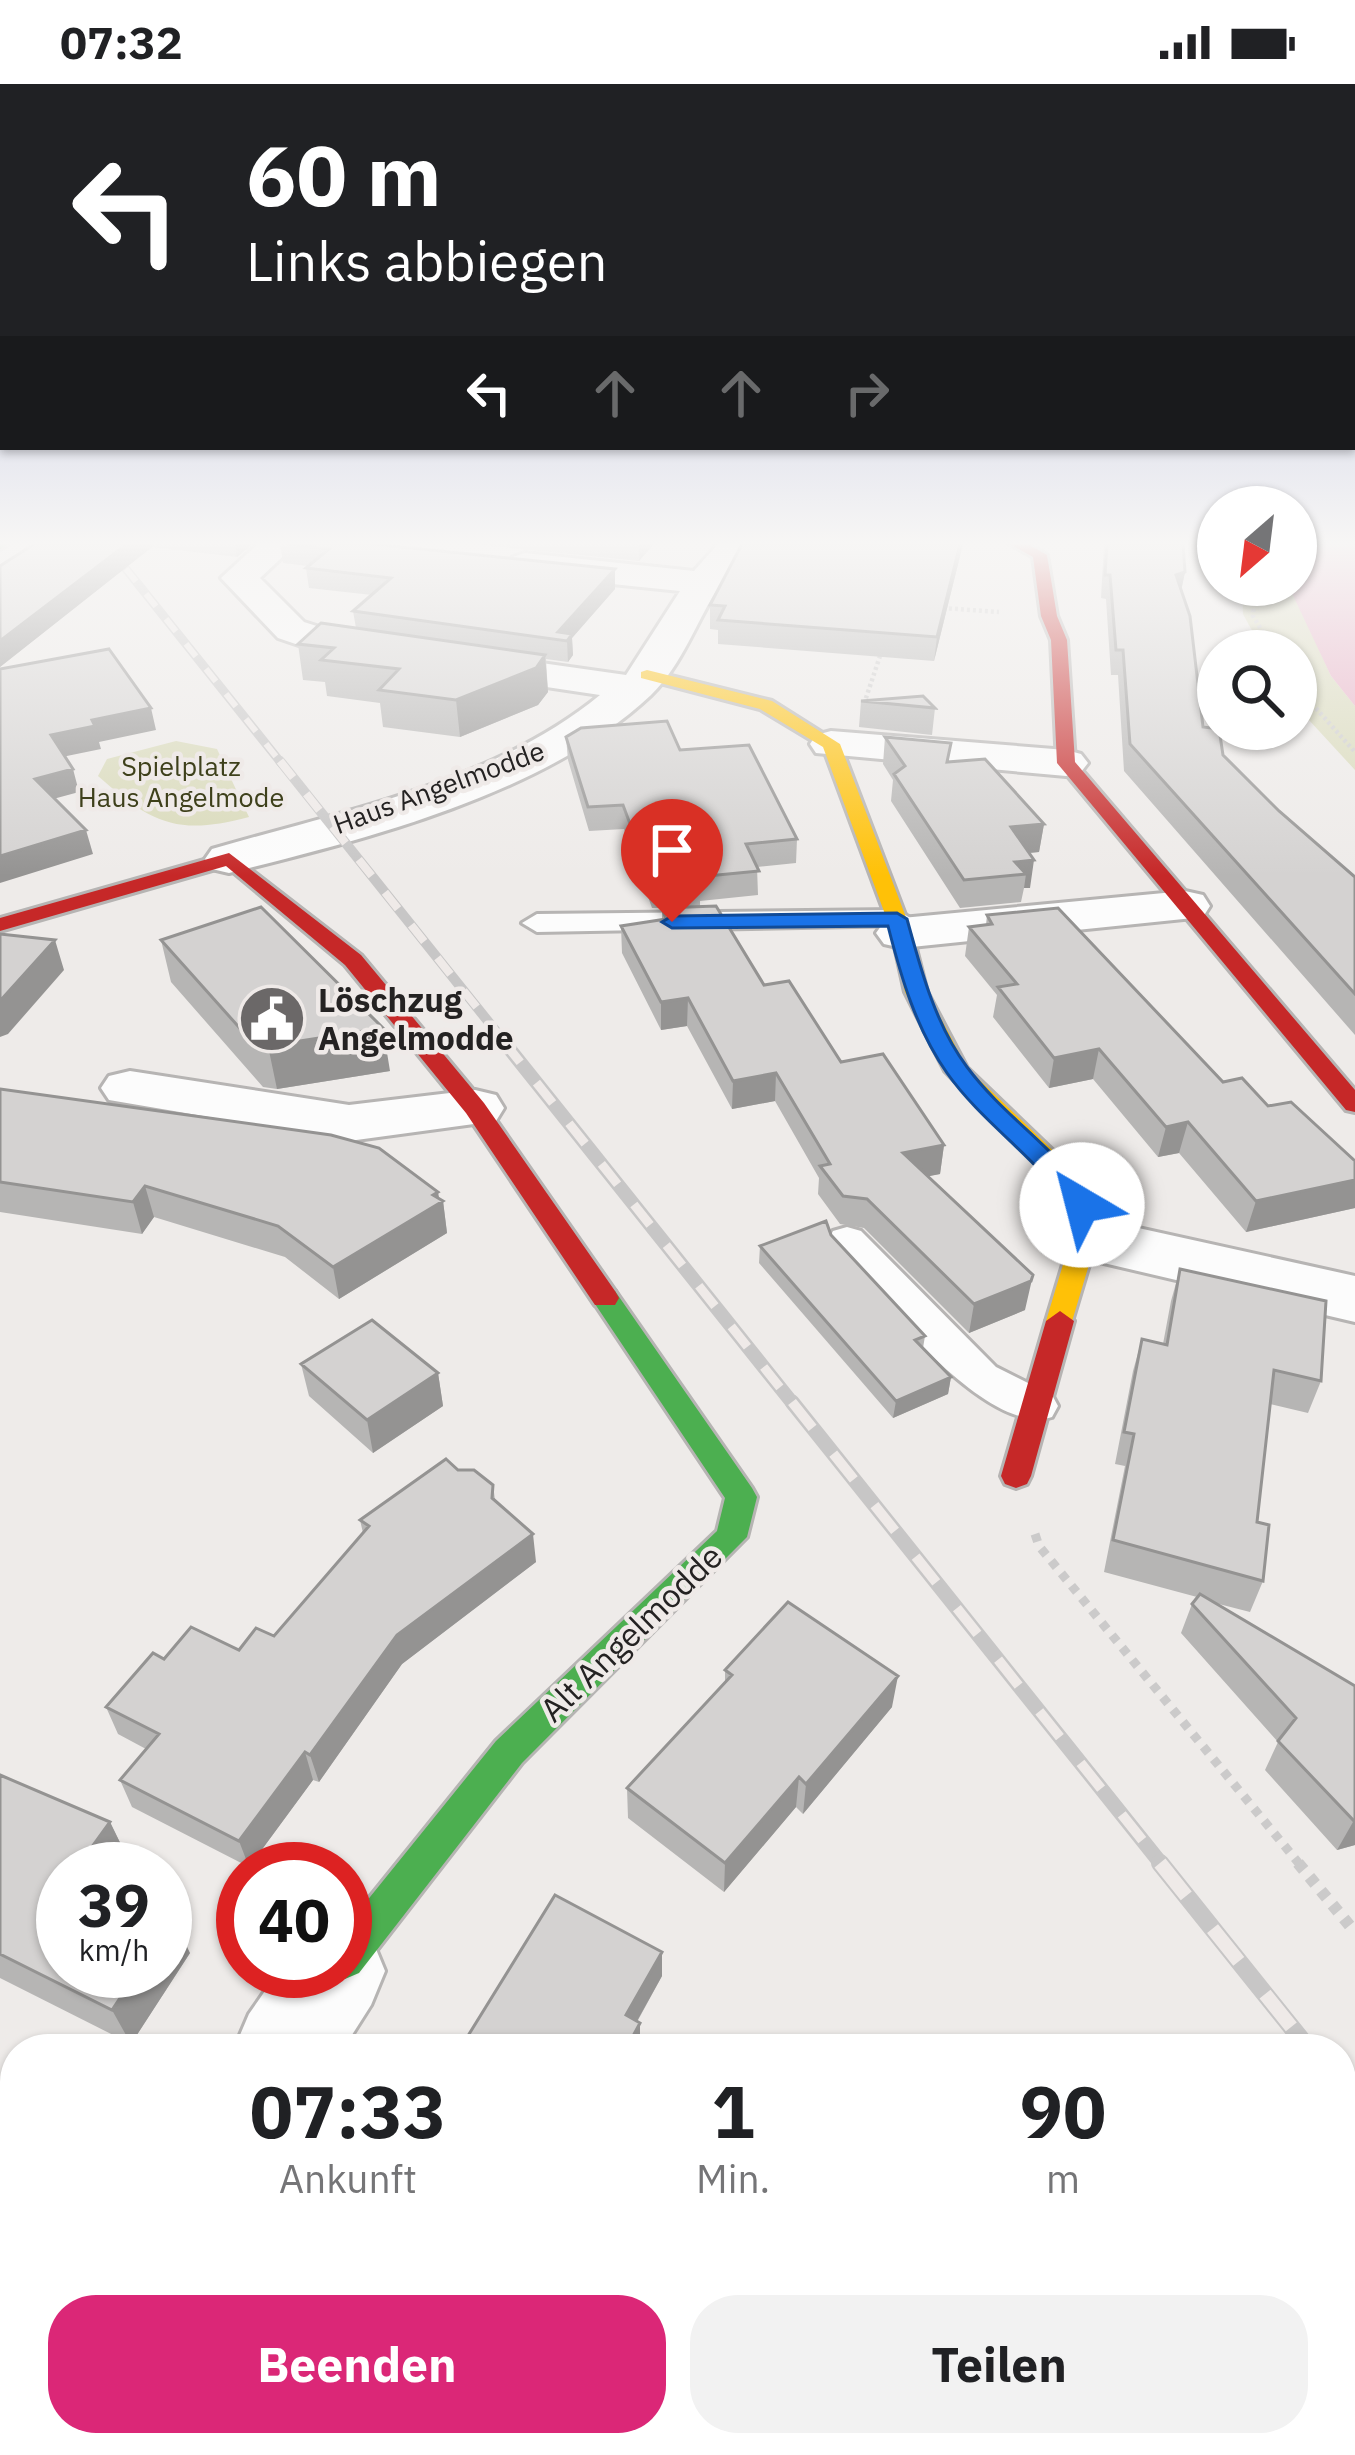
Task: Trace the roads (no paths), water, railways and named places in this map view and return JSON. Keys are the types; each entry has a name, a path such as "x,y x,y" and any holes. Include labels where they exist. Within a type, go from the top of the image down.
{"street":[{"path":"412,655 641,682 766,705 831,744 1066,763"},
{"name":"Haus Angelmodde","path":"229,859 496,773 578,734 641,682 657,655"},
{"path":"1060,655 1066,763 1355,1105"},
{"path":"831,744 899,926 916,992 957,1071 1060,1172 1082,1205 1084,1238 1016,1476"},
{"path":"0,926 229,859"},
{"name":"Alt Angelmodde","path":"229,859 353,960 476,1108 741,1497 731,1537 509,1751 372,1925"},
{"path":"899,926 1185,906"},
{"path":"130,1088 349,1123 476,1108"},
{"path":"1084,1238 1355,1299"},
{"path":"294,2034 319,1998"}],"lane":[{"path":"537,923 899,926"},
{"path":"847,1240 981,1378 1036,1406"}],"railway":[{"path":"195,655 282,764"},
{"path":"280,761 507,1045"},
{"path":"504,1042 794,1405"},
{"path":"792,1402 1163,1866"},
{"path":"1160,1863 1297,2034"}],"place":[{"name":"Löschzug Angelmodde","path":"272,1019"}],"park label":[{"name":"Spielplatz Haus Angelmode","path":"181,782"}]}
